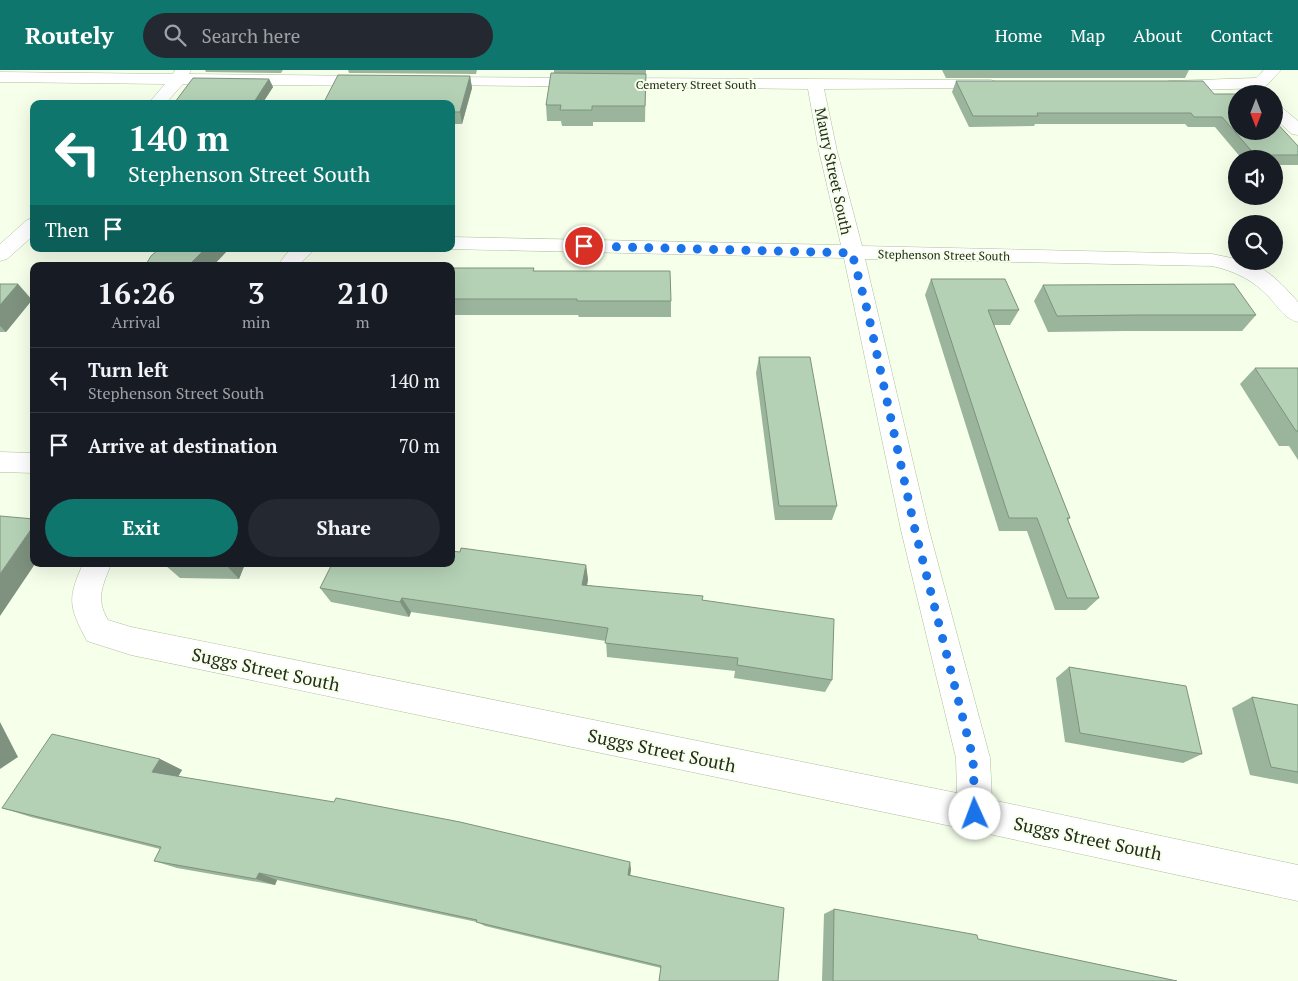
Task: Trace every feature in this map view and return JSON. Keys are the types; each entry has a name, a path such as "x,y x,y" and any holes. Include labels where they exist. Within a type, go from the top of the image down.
{"street":[{"path":"1226,70 1243,85"},
{"path":"1256,85 1273,70"},
{"path":"0,77 181,74 382,82"},
{"path":"159,100 181,74"},
{"name":"Cemetery Street South","path":"420,82 519,76 815,84 1004,85"},
{"name":"Maury Street South","path":"815,84 828,151 868,313 915,530 973,758 975,814"},
{"path":"1152,86 1228,88"},
{"path":"1283,118 1298,130"},
{"path":"0,255 30,228"},
{"name":"Stephenson Street South","path":"455,243 852,253 1184,258 1230,263 1254,272 1267,281 1298,315"},
{"path":"290,262 300,252"},
{"path":"0,462 30,463"},
{"name":"Suggs Street South","path":"96,567 84,594 88,615 98,631 131,641 975,814 1298,883"}],"building":[{"path":"551,73 646,74 645,106 592,106 592,110 560,110 561,105 546,105"},
{"path":"338,75 470,76 460,112 455,112 455,100 325,100"},
{"path":"193,78 269,79 255,100 176,100"},
{"path":"956,81 1203,81 1214,94 1228,94 1228,124 1222,117 1194,117 1191,113 1037,113 1038,116 973,116"},
{"path":"1283,130 1298,146 1298,155 1283,155 1283,150 1251,150 1242,140 1283,140"},
{"path":"156,252 202,252 192,262 147,262"},
{"path":"455,268 534,268 533,271 670,271 671,301 577,301 577,299 455,299"},
{"path":"931,279 1005,279 1019,310 988,310 1070,518 1067,518 1099,598 1067,598 1037,518 1009,518"},
{"path":"0,284 18,284 0,305"},
{"path":"1234,284 1256,315 1057,316 1043,285"},
{"path":"759,357 810,357 837,506 779,506"},
{"path":"1255,368 1298,368 1298,431 1296,431"},
{"path":"0,516 30,519 30,531 0,574"},
{"path":"461,548 586,565 582,585 703,596 702,600 834,619 832,680 737,665 738,658 605,643 608,628 402,598 400,602 320,588 330,567 455,567 455,551 460,552"},
{"path":"1069,667 1186,686 1202,754 1080,733"},
{"path":"1252,697 1298,705 1298,772 1271,767"},
{"path":"52,734 160,759 152,772 334,802 336,798 460,822 630,862 628,875 784,908 778,981 659,981 661,966 476,922 477,920 259,873 256,879 154,861 161,847 2,808"},
{"path":"834,909 977,935 978,939 1177,981 833,981"}],"route":[{"path":"584,246 852,253 868,313 915,530 973,758 975,814"}]}
